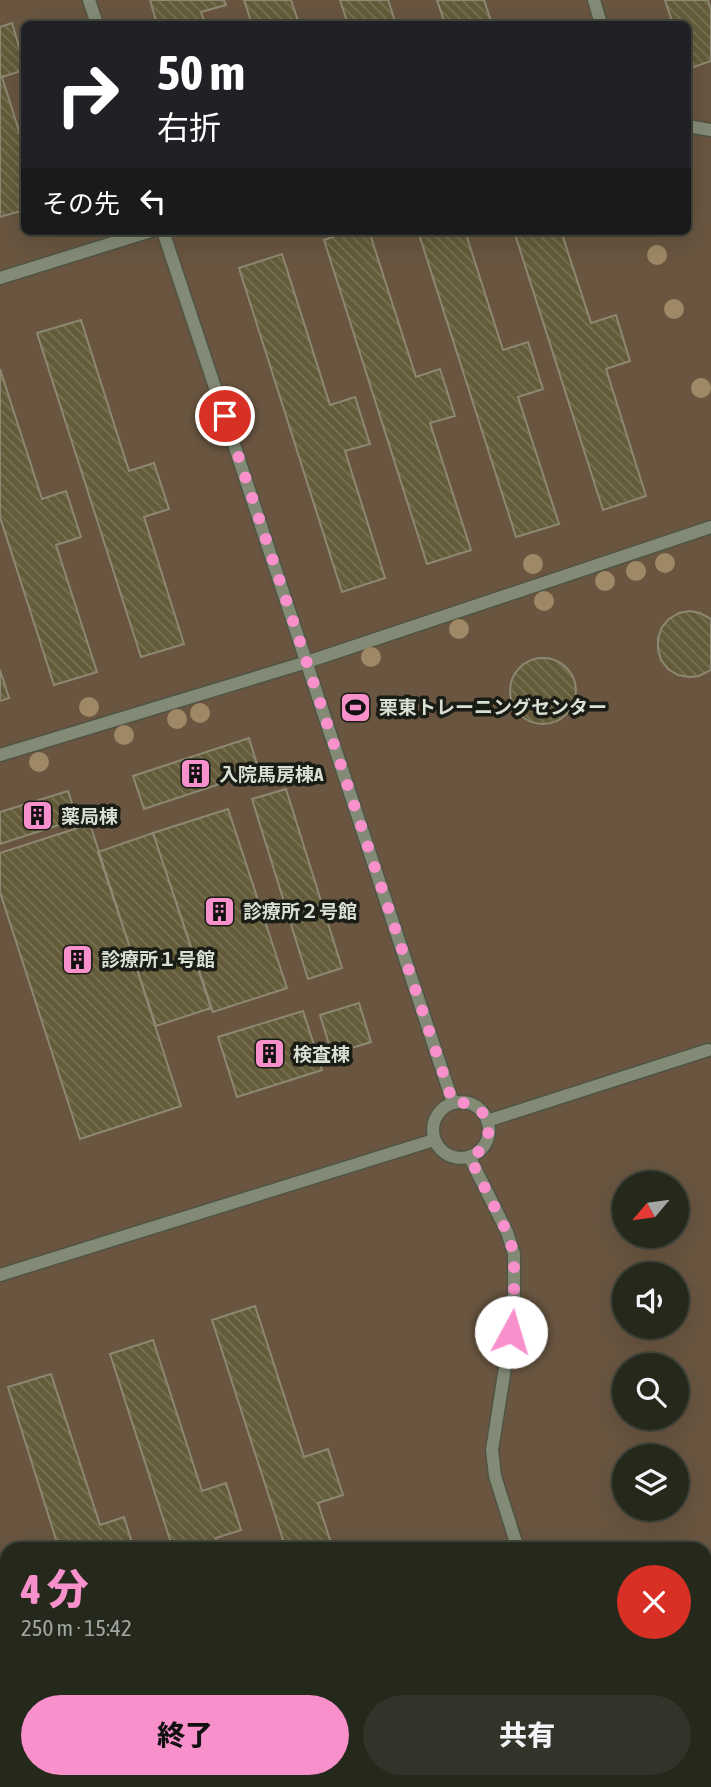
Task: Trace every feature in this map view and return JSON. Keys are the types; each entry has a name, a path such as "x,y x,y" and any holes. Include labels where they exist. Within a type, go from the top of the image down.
{"lane":[{"path":"89,0 96,21"},
{"path":"594,0 600,21"},
{"path":"691,126 711,130"},
{"path":"0,278 137,235"},
{"path":"164,235 453,1103"},
{"path":"0,755 307,662 711,527"},
{"path":"487,1121 708,1050"},
{"path":"453,1103 470,1104 483,1114 487,1121 488,1139 484,1147 470,1158 461,1159 444,1154 434,1140 434,1121 444,1107 453,1103"},
{"path":"0,1275 434,1140"},
{"path":"470,1158 507,1232 514,1254 514,1311 492,1450 495,1476 517,1542"}],"shaded area":[{"name":"栗東トレーニングセンター","path":"0,0 711,0 711,1542 0,1542"}],"building":[{"path":"150,0 224,0 226,5 201,12 204,21 156,21"},
{"path":"244,0 291,0 298,21 251,21"},
{"path":"340,0 388,0 395,21 347,21"},
{"path":"437,0 484,0 491,21 444,21"},
{"path":"665,0 708,0 711,10 711,61 691,68 691,21 672,21"},
{"path":"12,23 21,53 21,71 2,77 21,137 21,211 0,217 0,27"},
{"path":"339,235 370,235 416,377 440,369 455,416 430,423 471,550 427,564 324,240"},
{"path":"419,235 466,235 503,350 528,342 543,389 518,397 559,524 516,537"},
{"path":"515,235 562,235 591,323 616,315 630,361 606,369 646,496 603,510"},
{"path":"282,254 330,405 355,397 370,444 345,451 385,578 342,592 239,268"},
{"path":"81,320 129,471 154,463 169,509 144,517 184,644 141,657 37,333"},
{"path":"0,369 42,499 66,491 81,537 56,545 97,672 54,685 0,517"},
{"path":"690,611 711,619 711,670 689,677 668,669 661,660 658,638 669,619"},
{"path":"543,658 556,661 566,668 573,678 576,691 573,704 566,714 556,721 543,724 530,721 520,714 513,704 510,691 513,678 520,668 530,661"},
{"path":"0,670 9,698 0,701"},
{"name":"入院馬房棟A","path":"249,738 259,771 144,809 133,776"},
{"path":"286,789 342,968 308,979 252,799"},
{"name":"薬局棟","path":"68,791 77,819 0,844 0,812"},
{"name":"診療所２号館","path":"228,809 287,988 213,1012 153,833"},
{"name":"診療所１号館","path":"90,824 181,1106 80,1139 0,892 0,853"},
{"path":"153,833 211,1008 156,1026 98,852"},
{"path":"359,1003 371,1042 332,1054 320,1015"},
{"name":"検査棟","path":"303,1011 322,1070 237,1097 218,1037"},
{"path":"255,1306 304,1457 328,1449 343,1495 318,1503 331,1542 284,1542 212,1320"},
{"path":"153,1340 202,1491 226,1483 241,1530 216,1538 217,1542 171,1542 110,1354"},
{"path":"51,1374 100,1525 124,1517 132,1542 57,1542 8,1387"}],"place":[{"name":"栗東トレーニングセンター","path":"356,707"},
{"name":"入院馬房棟A","path":"196,774"},
{"name":"薬局棟","path":"38,816"},
{"name":"診療所２号館","path":"220,911"},
{"name":"診療所１号館","path":"78,959"},
{"name":"検査棟","path":"270,1054"}],"route":[{"path":"225,416 453,1103 470,1104 483,1114 487,1121 488,1139 484,1147 470,1158 507,1232 514,1254 514,1311 511,1332"}]}
